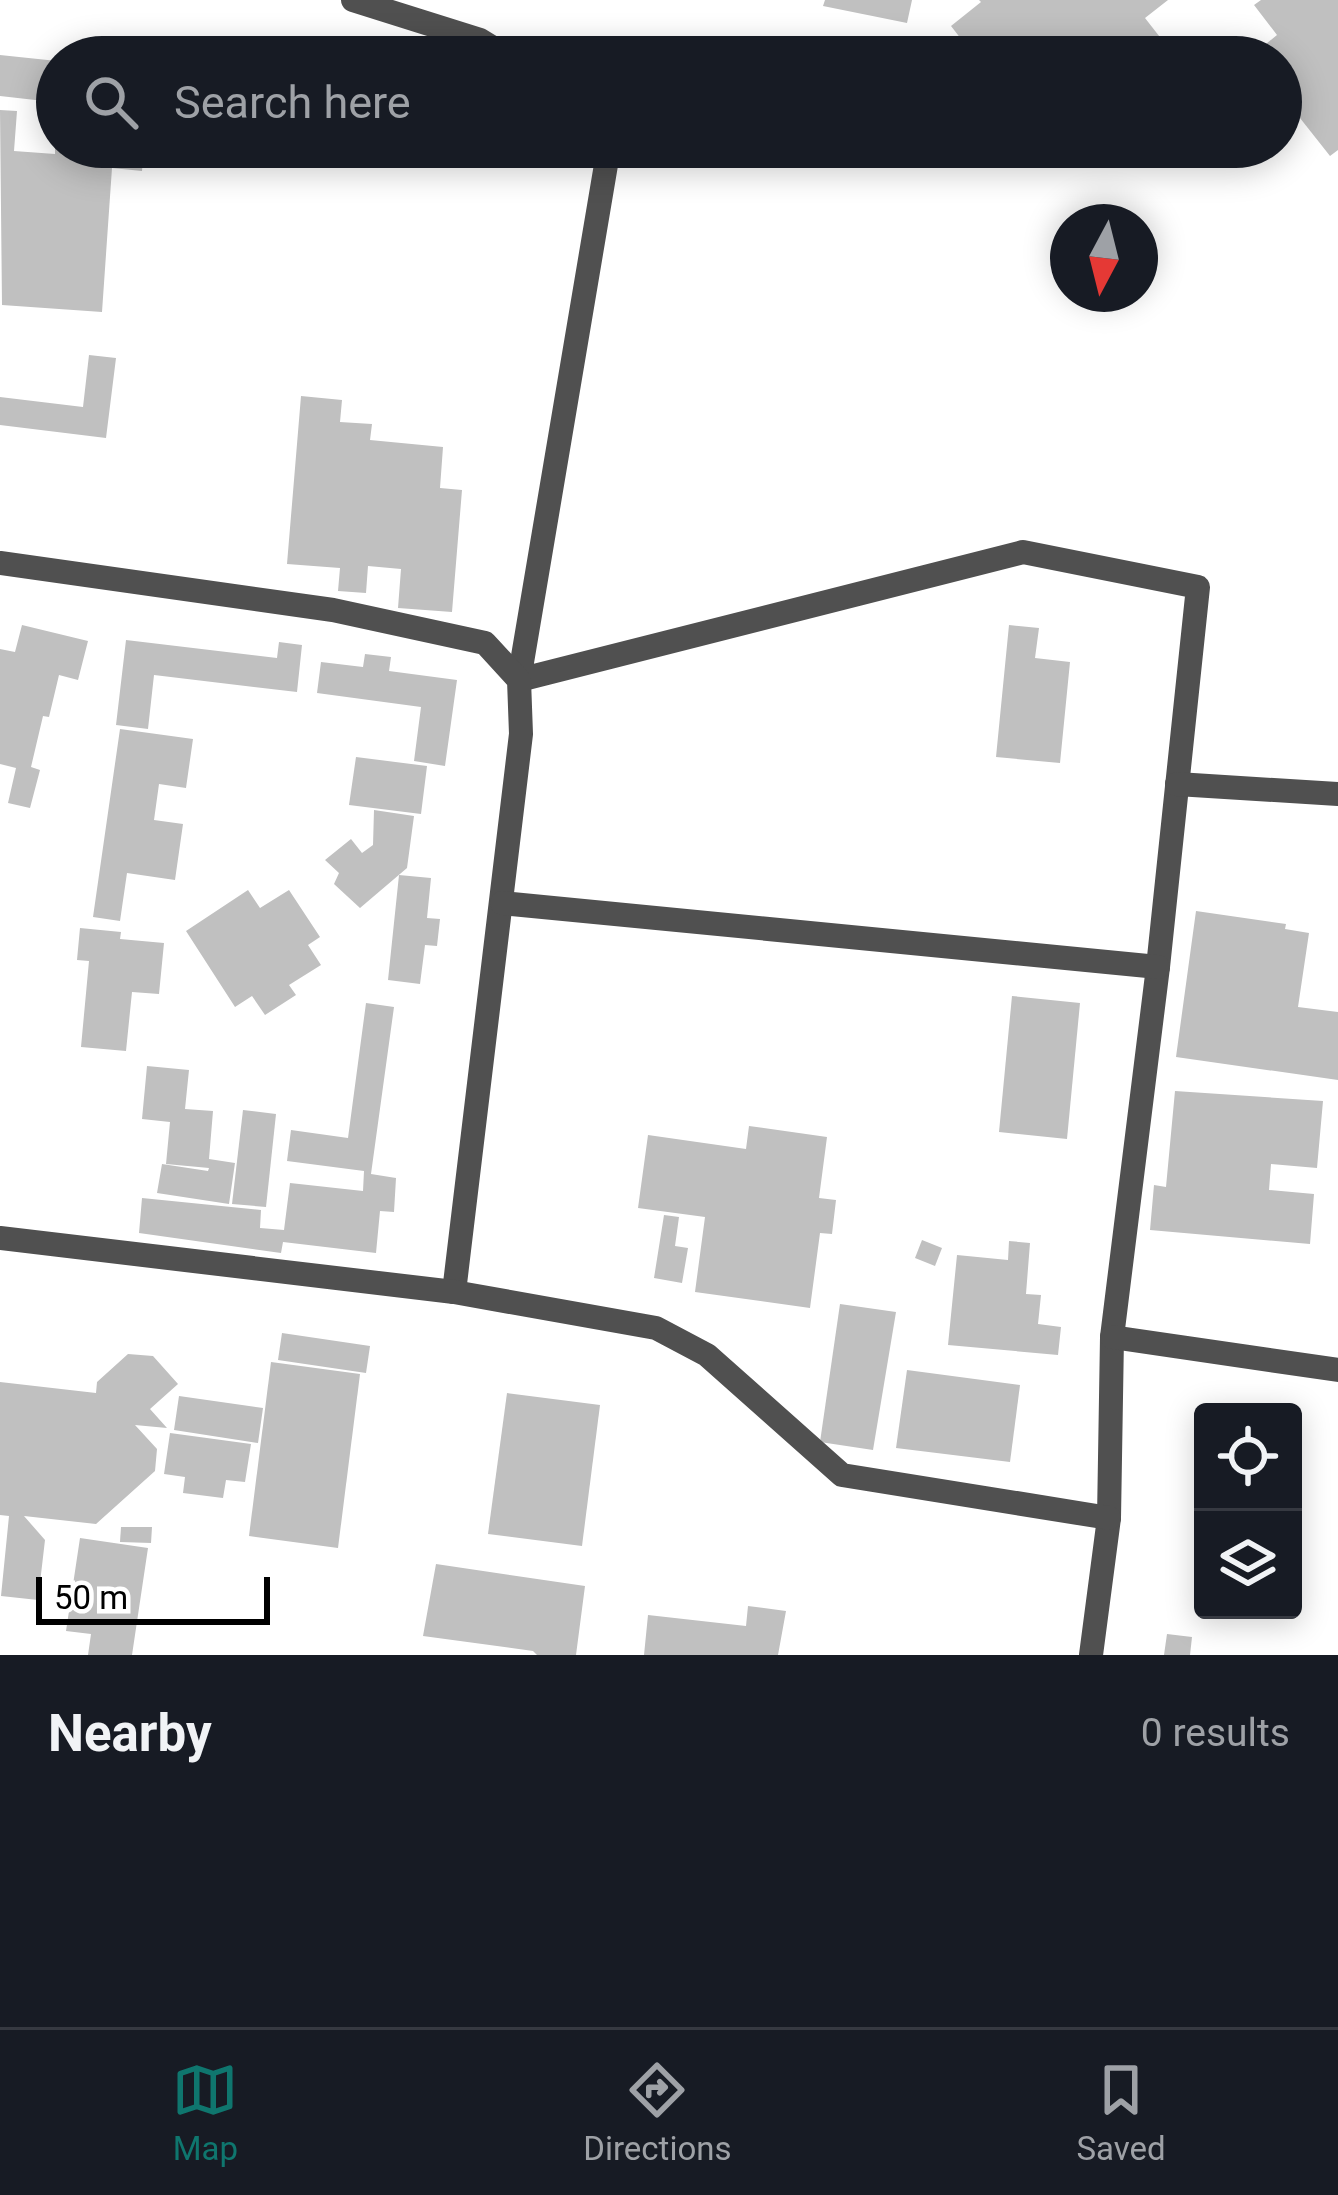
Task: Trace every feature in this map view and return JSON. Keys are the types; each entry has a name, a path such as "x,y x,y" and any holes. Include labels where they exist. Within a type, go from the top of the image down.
{"street":[{"path":"353,0 467,36"},
{"path":"454,1292 521,734 519,680 605,168"},
{"path":"519,680 1023,552 1198,587 1159,967 1112,1336 1109,1518 1090,1655"},
{"path":"0,563 230,594 439,631 485,643 519,680"},
{"path":"1178,784 1338,794"},
{"path":"502,903 1159,967"},
{"path":"0,1238 454,1292 656,1328 684,1340 842,1475 1109,1518"},
{"path":"1112,1336 1338,1370"}],"building":[{"path":"825,0 912,0 907,23 823,6"},
{"path":"1168,0 1145,18 1159,36 959,36 951,26 981,2"},
{"path":"1261,0 1338,0 1338,150 1330,156 1302,121 1302,36 1276,36 1254,5"},
{"path":"0,55 36,59 36,100 0,96"},
{"path":"0,110 17,111 14,151 36,153 36,168 112,168 102,312 2,305"},
{"path":"89,355 116,358 106,438 0,425 0,397 83,407"},
{"path":"301,396 342,400 340,422 372,424 370,440 443,447 440,488 462,490 452,612 398,608 401,569 368,566 366,593 338,591 340,568 287,564"},
{"path":"22,625 88,641 78,680 59,675 49,717 43,716 31,767 40,770 30,808 8,803 16,768 0,764 0,649 15,652"},
{"path":"1009,625 1039,628 1035,658 1070,662 1060,763 996,757"},
{"path":"126,640 277,658 279,642 302,645 297,692 154,675 148,729 116,725"},
{"path":"365,654 391,657 389,671 457,680 445,766 414,761 421,707 317,693 321,662 363,667"},
{"path":"120,729 193,739 186,788 159,784 154,820 183,824 175,880 127,873 120,921 93,917"},
{"path":"356,757 427,766 421,814 349,805"},
{"path":"374,810 414,816 407,868 360,908 334,884 339,873 325,860 351,839 362,853 373,845"},
{"path":"399,875 431,878 427,918 440,919 437,946 425,945 420,984 388,980"},
{"path":"248,890 260,908 289,890 320,937 308,945 321,965 289,985 296,995 265,1015 252,996 235,1007 186,931"},
{"path":"1196,911 1286,924 1285,929 1309,933 1298,1007 1338,1012 1338,1080 1176,1057"},
{"path":"80,928 121,932 120,939 164,943 159,994 132,992 126,1051 81,1047 89,961 77,960"},
{"path":"1012,996 1080,1003 1067,1139 999,1132"},
{"path":"366,1003 394,1007 371,1174 396,1178 394,1212 380,1211 376,1253 283,1242 281,1253 139,1233 142,1198 261,1210 260,1228 284,1230 290,1183 363,1191 364,1171 287,1161 291,1130 348,1138"},
{"path":"147,1066 189,1070 185,1109 213,1111 209,1159 235,1163 229,1204 157,1193 162,1164 209,1168 166,1164 170,1122 142,1119"},
{"path":"1175,1091 1323,1101 1317,1168 1271,1164 1269,1190 1314,1194 1310,1244 1150,1230 1154,1185 1166,1187"},
{"path":"243,1110 276,1114 266,1207 232,1204"},
{"path":"749,1126 827,1137 819,1198 836,1200 832,1234 820,1233 810,1308 695,1292 705,1217 638,1208 648,1135 746,1149"},
{"path":"664,1215 679,1217 675,1246 688,1248 682,1283 654,1278"},
{"path":"922,1240 942,1248 935,1266 915,1258"},
{"path":"1009,1241 1030,1243 1026,1294 1041,1295 1038,1324 1061,1327 1058,1355 948,1345 957,1255 1008,1260"},
{"path":"840,1304 896,1312 873,1450 820,1442"},
{"path":"282,1333 370,1346 366,1373 278,1360"},
{"path":"128,1354 153,1356 178,1384 150,1409 167,1428 135,1425 157,1449 155,1471 96,1524 24,1516 45,1540 38,1600 1,1596 9,1516 0,1515 0,1382 96,1393 97,1382"},
{"path":"271,1362 360,1374 338,1548 249,1536"},
{"path":"907,1370 1020,1385 1010,1462 896,1448"},
{"path":"507,1393 600,1405 582,1546 488,1534"},
{"path":"179,1396 263,1408 258,1443 174,1430"},
{"path":"170,1433 251,1444 245,1482 226,1480 223,1498 183,1493 185,1477 164,1474"},
{"path":"121,1527 152,1527 151,1543 120,1542"},
{"path":"80,1538 148,1548 132,1655 88,1655 91,1634 66,1631"},
{"path":"436,1564 585,1586 576,1655 537,1655 423,1636"},
{"path":"748,1606 786,1611 778,1655 644,1655 648,1615 746,1626"},
{"path":"1167,1634 1192,1637 1190,1655 1164,1655"}]}
